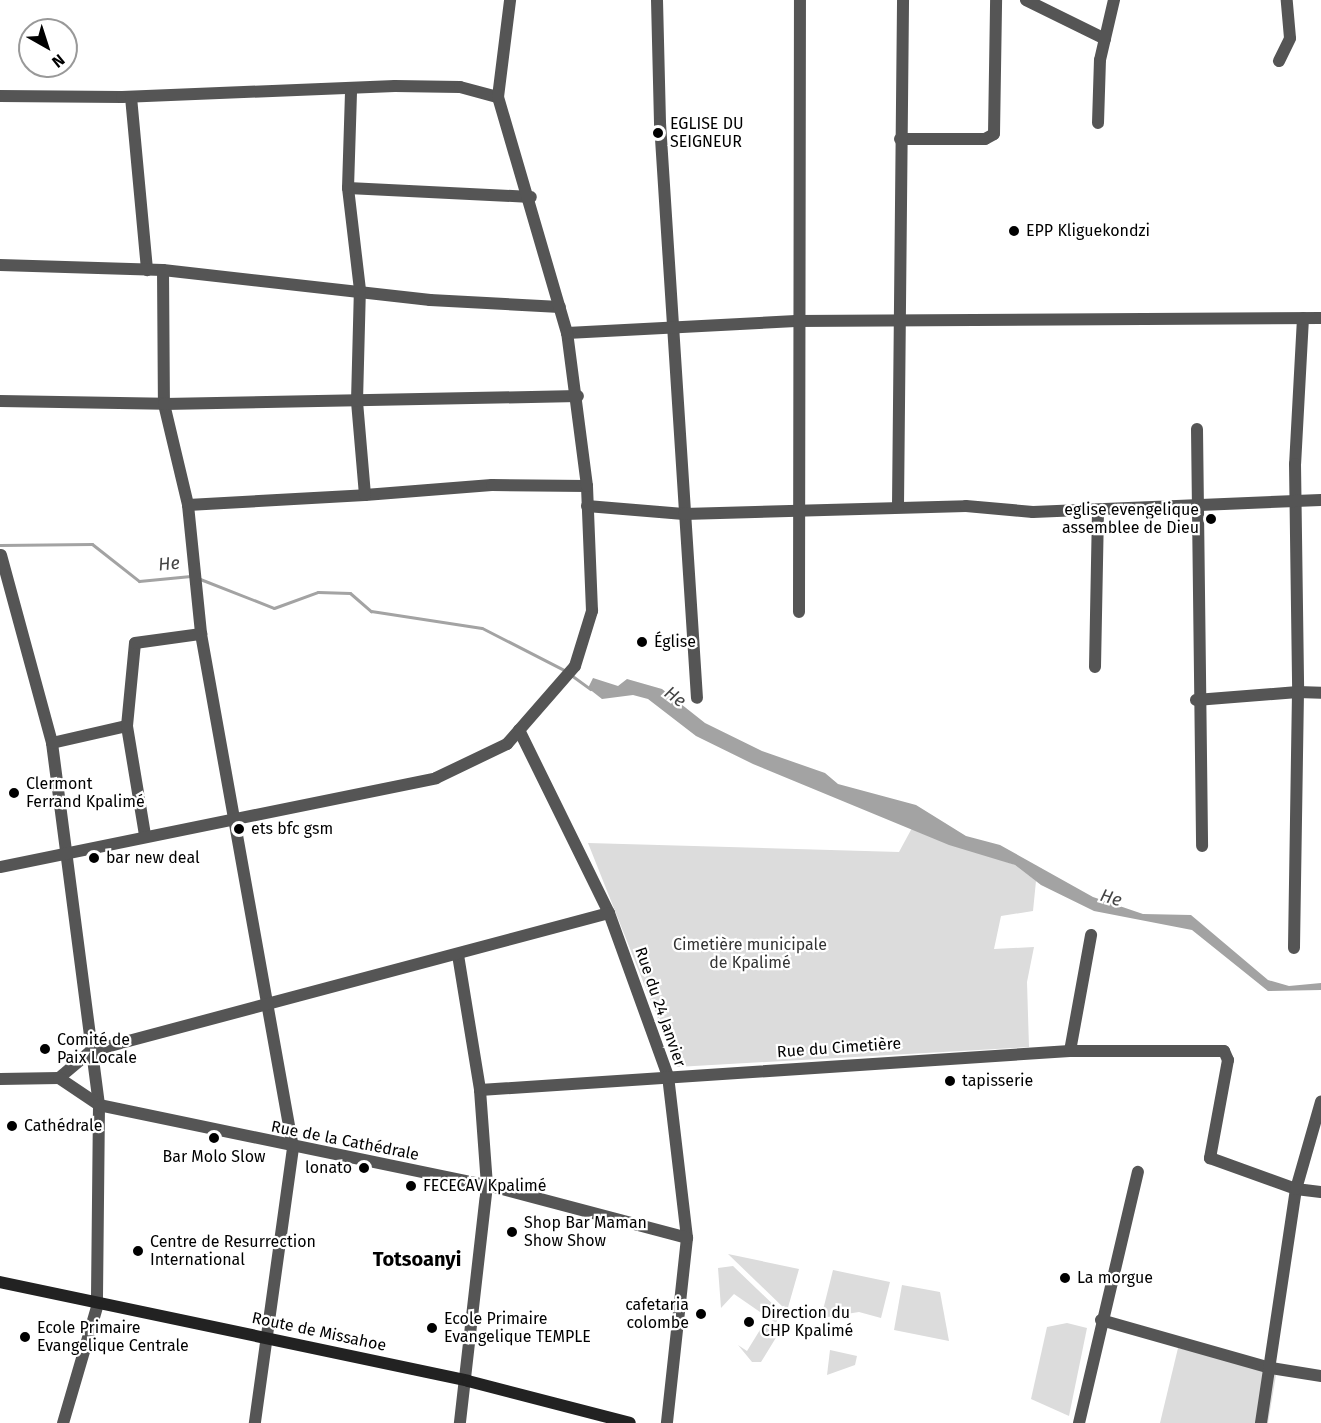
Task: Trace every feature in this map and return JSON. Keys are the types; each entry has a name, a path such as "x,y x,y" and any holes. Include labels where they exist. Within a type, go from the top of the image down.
{"main road":[{"name":"Route de Missahoe","path":"0,1282 97,1307 269,1337 468,1381 630,1423"}],"street":[{"path":"0,867 146,835 436,778 473,764 519,730 571,671 592,611 587,486 578,396 567,333 531,197 498,97 510,0"},
{"path":"657,0 684,514 697,698"},
{"path":"799,612 802,510 796,321 800,0"},
{"path":"898,506 896,322 903,0"},
{"path":"900,139 985,139 994,134 996,0"},
{"path":"1026,0 1105,39"},
{"path":"1098,123 1105,39 1114,0"},
{"path":"1279,60 1290,38 1287,0"},
{"path":"0,96 131,97 460,87 498,97"},
{"path":"351,90 348,188 360,290 357,401 365,495"},
{"path":"131,97 147,270"},
{"path":"348,188 531,197"},
{"path":"0,265 163,270 360,290 430,300 560,307"},
{"path":"163,270 164,404 188,505 201,634 293,1148 269,1337 255,1423"},
{"path":"1294,948 1298,502 1303,318"},
{"path":"567,333 796,321 1321,318"},
{"path":"0,400 164,404 578,396"},
{"path":"1197,429 1200,506 1196,700 1202,846"},
{"path":"188,505 492,485 587,486"},
{"path":"587,506 684,514 898,506 1098,512 1321,500"},
{"path":"1095,667 1098,512"},
{"path":"1,555 52,743 99,1105 97,1307 63,1423"},
{"path":"146,835 127,726 135,643 201,634"},
{"path":"1196,700 1298,692 1321,693"},
{"path":"52,743 127,726"},
{"name":"Rue du 24 Janvier","path":"519,730 609,913 668,1076 687,1238 666,1423"},
{"path":"0,1079 59,1078 91,1050 268,1000 458,955 609,913"},
{"path":"1070,1051 1091,935"},
{"path":"458,955 480,1090 487,1185 468,1381 459,1423"},
{"name":"Rue du Cimetière","path":"480,1090 1070,1051 1224,1052 1228,1060 1210,1158 1296,1189"},
{"name":"Rue de la Cathédrale","path":"59,1078 99,1105 293,1148 487,1185 687,1238"},
{"path":"1262,1423 1296,1189 1321,1102"},
{"path":"1079,1423 1101,1320 1138,1172"},
{"path":"1296,1189 1321,1192"},
{"path":"1101,1320 1271,1368 1321,1376"}],"green space":[{"name":"Cimetière municipale de Kpalimé","path":"912,828 1015,865 1036,881 1033,911 1001,916 994,949 1034,947 1027,982 1029,1047 677,1067 588,843 899,852"},
{"path":"728,1254 799,1269 787,1311"},
{"path":"733,1266 781,1312 776,1323 734,1294 721,1308 718,1268"},
{"path":"833,1270 890,1282 881,1318 859,1312 821,1318"},
{"path":"902,1285 940,1292 949,1341 894,1330"},
{"path":"1067,1323 1087,1328 1069,1416 1031,1399 1047,1327"},
{"path":"763,1325 777,1336 761,1362 752,1362 738,1345 747,1351"},
{"path":"1178,1348 1277,1369 1268,1423 1160,1423"},
{"path":"830,1350 857,1356 855,1365 827,1375"}],"shaded area":[{"path":"593,678 618,686 627,679 662,689 705,723 762,751 825,773 838,784 916,805 966,836 1000,845 1093,897 1143,914 1191,915 1268,980 1289,986 1321,983 1321,990 1268,991 1192,930 1094,911 1041,885 1015,865 949,845 753,764 696,736 648,699 633,695 602,699 588,688"}],"waterway":[{"name":"He","path":"0,545 92,544 139,581 191,576"},
{"name":"He","path":"200,579 274,608 318,592 350,593 371,611 482,628 566,671"},
{"name":"He","path":"571,675 590,689"}],"place":[{"name":"EGLISE DU SEIGNEUR","path":"658,133"},
{"name":"EPP Kliguekondzi","path":"1014,231"},
{"name":"eglise evengelique assemblee de Dieu","path":"1211,519"},
{"name":"Église","path":"642,642"},
{"name":"Clermont Ferrand Kpalimé","path":"14,793"},
{"name":"ets bfc gsm","path":"239,829"},
{"name":"bar new deal","path":"94,858"},
{"name":"Comité de Paix Locale","path":"45,1049"},
{"name":"tapisserie","path":"950,1081"},
{"name":"Cathédrale","path":"12,1126"},
{"name":"Bar Molo Slow","path":"214,1138"},
{"name":"lonato","path":"364,1168"},
{"name":"FECECAV Kpalimé","path":"411,1186"},
{"name":"Shop Bar Maman Show Show","path":"512,1232"},
{"name":"Centre de Resurrection International","path":"138,1251"},
{"name":"La morgue","path":"1065,1278"},
{"name":"cafetaria colombe","path":"701,1314"},
{"name":"Direction du CHP Kpalimé","path":"749,1322"},
{"name":"Ecole Primaire Evangelique TEMPLE","path":"432,1328"},
{"name":"Ecole Primaire Evangelique Centrale","path":"25,1337"}],"district":[{"name":"Totsoanyi","path":"417,1259"}]}
